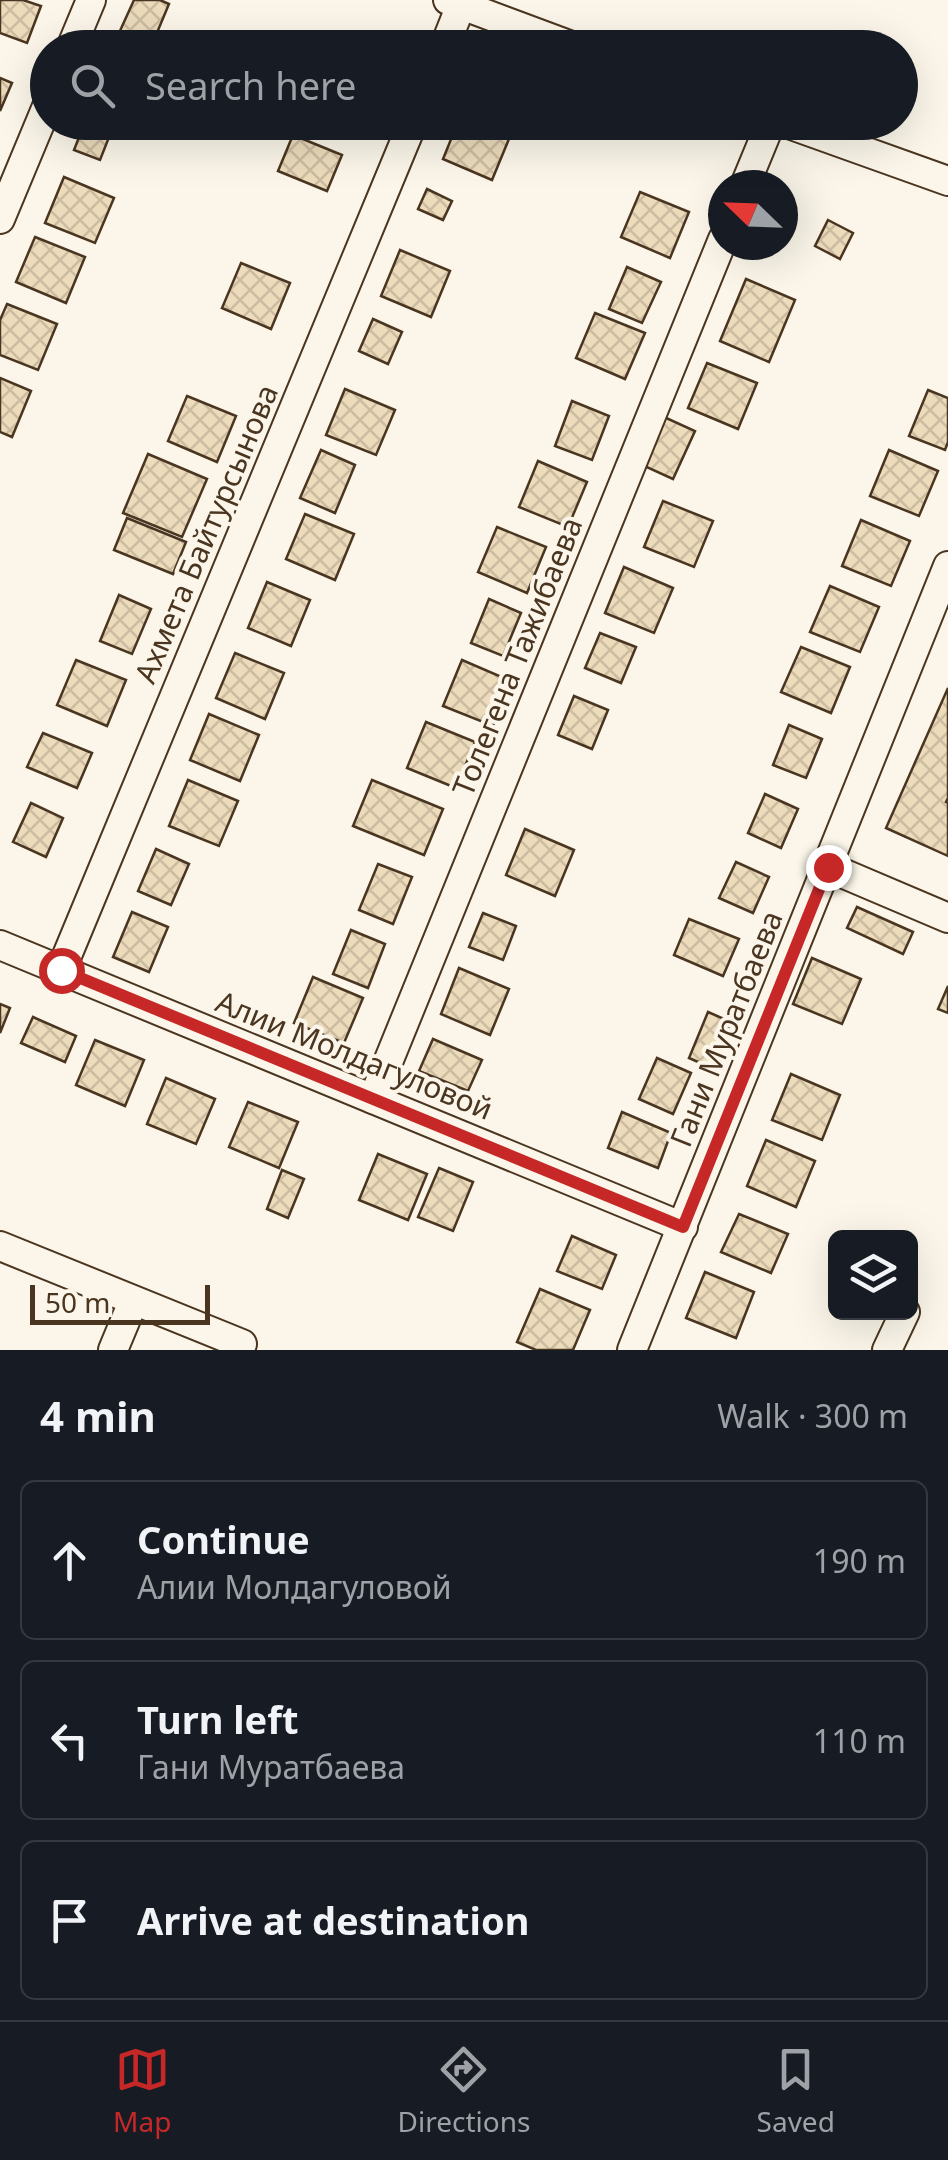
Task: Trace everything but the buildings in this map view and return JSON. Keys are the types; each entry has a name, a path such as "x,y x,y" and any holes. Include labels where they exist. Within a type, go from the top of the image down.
{"street":[{"path":"78,30 90,0"},
{"path":"448,30 454,3 528,30"},
{"path":"0,219 33,140"},
{"name":"Ахмета Байтурсынова","path":"61,970 405,140"},
{"path":"751,170 763,140"},
{"path":"833,140 948,181"},
{"name":"Толегена Тажибаева","path":"373,1099 714,260"},
{"name":"Гани Муратбаева","path":"632,1350 948,566"},
{"path":"828,867 948,918"},
{"name":"Алии Молдагуловой","path":"0,945 683,1227"},
{"path":"0,1246 242,1344"},
{"path":"113,1350 133,1302"},
{"path":"888,1350 901,1320"}],"route":[{"path":"61,970 683,1227 828,867"}]}
